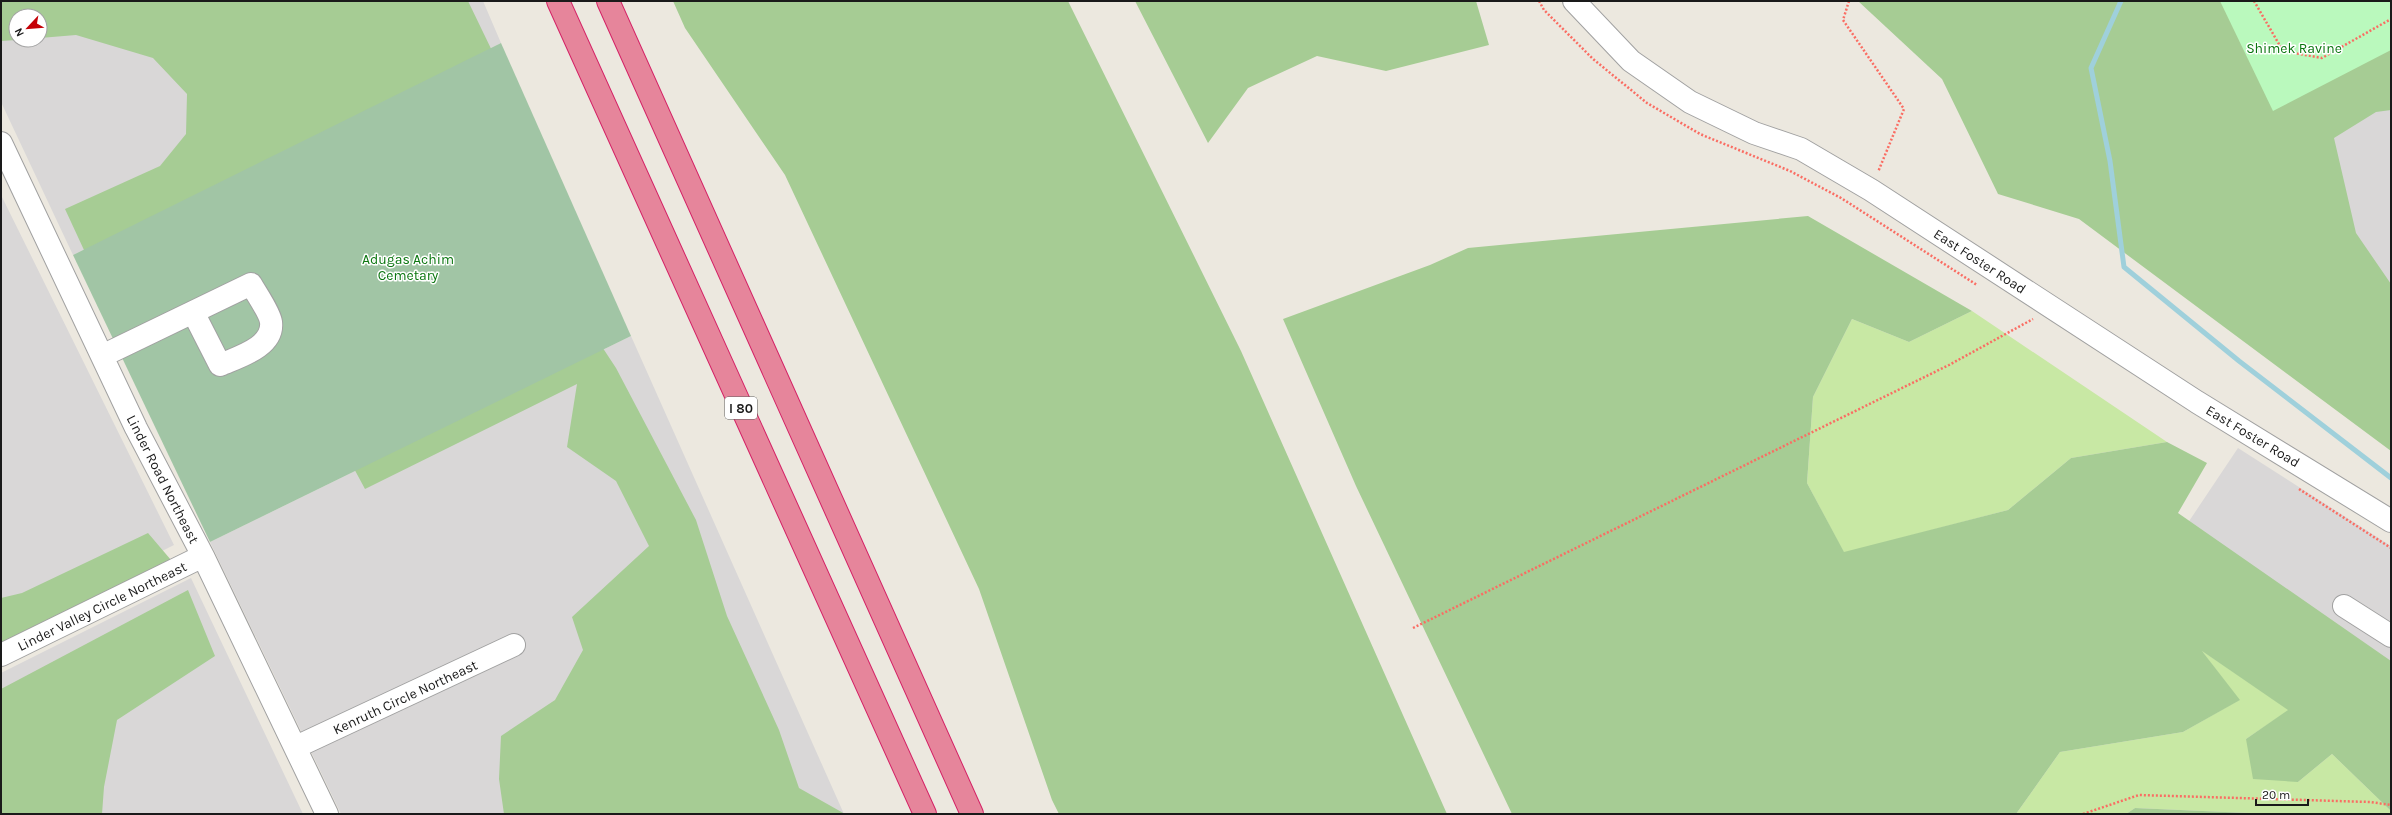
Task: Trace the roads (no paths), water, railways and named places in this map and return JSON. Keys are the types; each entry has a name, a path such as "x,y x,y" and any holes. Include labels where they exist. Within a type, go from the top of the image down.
{"highway":[{"name":"I 80","path":"558,1 925,814"},
{"path":"608,1 972,814"}],"street":[{"name":"East Foster Road","path":"1574,1 1631,62 1690,102 1754,133 1801,149 1871,190 2046,316 2197,402 2391,521"},
{"name":"Linder Road Northeast","path":"1,143 102,356 203,556 328,814"},
{"path":"102,356 194,312"},
{"name":"Linder Valley Circle Northeast","path":"1,655 203,556"},
{"path":"2344,606 2391,636"},
{"name":"Kenruth Circle Northeast","path":"296,747 514,646"}],"waterway":[{"path":"2121,1 2091,68 2110,161 2124,267 2239,361 2391,478"}],"park label":[{"name":"Shimek Ravine","path":"2294,48"},
{"name":"Adugas Achim Cemetary","path":"408,268"}]}
